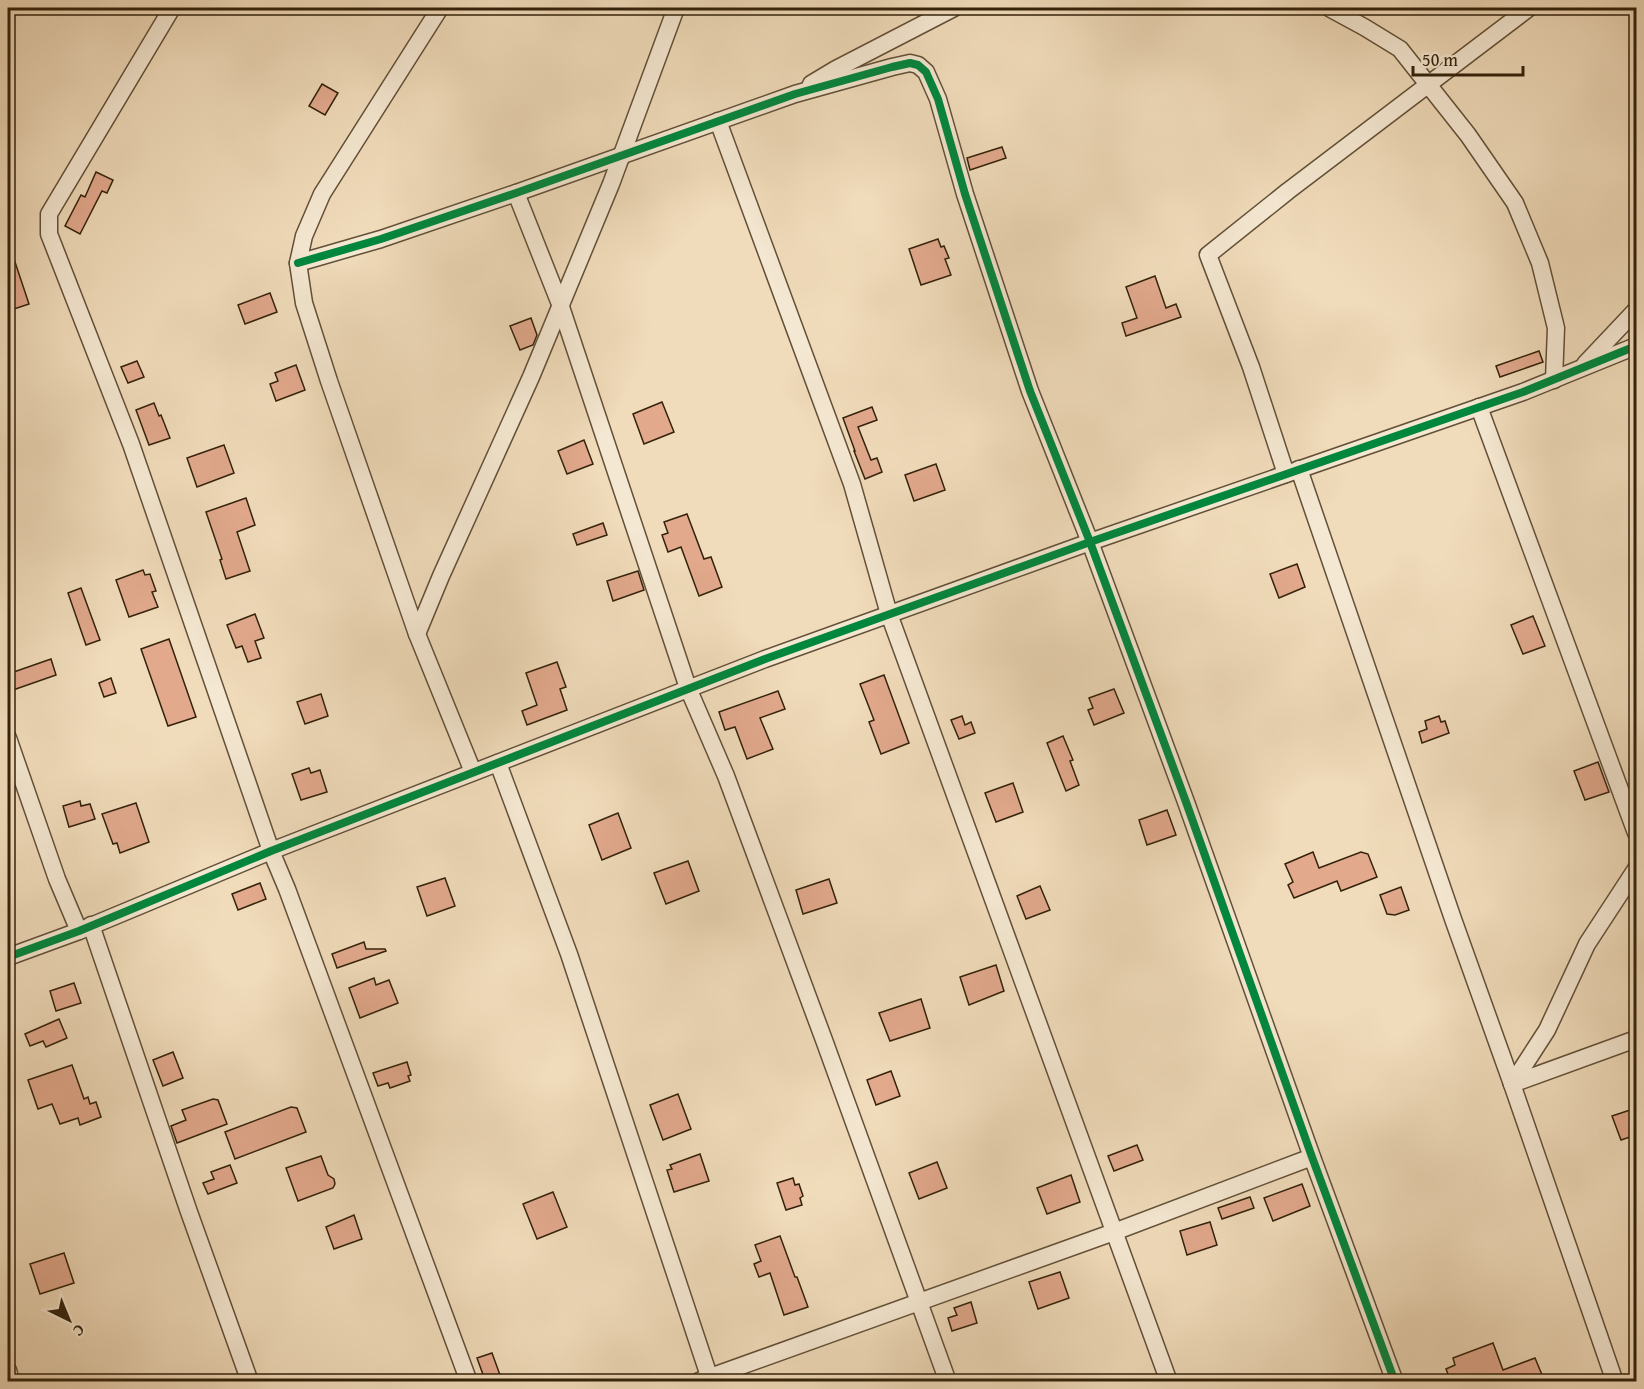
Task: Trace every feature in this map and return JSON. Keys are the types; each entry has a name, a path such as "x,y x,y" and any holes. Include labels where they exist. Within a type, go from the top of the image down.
{"street":[{"path":"172,8 49,214 49,234 131,444 271,851 469,1382"},
{"path":"440,8 322,194 304,236 298,263 304,303 329,381 417,634 472,772"},
{"path":"417,634 531,377 611,184 676,8"},
{"path":"795,94 836,69 954,8"},
{"path":"1329,8 1400,50 1468,135 1515,203 1540,263 1556,328 1554,380"},
{"path":"1529,8 1288,191 1208,255 1292,471 1512,1084 1615,1382"},
{"path":"298,263 516,193 795,94 892,66 910,63 918,65 926,72 938,99 965,194 1030,391 1090,542 1194,823 1395,1382"},
{"path":"718,121 852,484 889,614 1169,1382"},
{"path":"516,193 560,304 688,688 726,776 948,1382"},
{"path":"1580,369 1636,310"},
{"path":"8,957 85,928 271,851 688,688 1090,542 1554,380 1636,346"},
{"path":"1479,407 1636,833"},
{"path":"8,738 57,879 85,928 249,1382"},
{"path":"498,763 569,954 706,1380 1114,1232 1312,1156"},
{"path":"1512,1084 1547,1030 1587,944 1636,869"},
{"path":"1512,1084 1636,1040"},
{"path":"8,1370 11,1382"}],"building":[{"path":"322,84 338,93 325,115 309,106"},
{"path":"1002,147 1006,158 970,170 967,158"},
{"path":"96,172 113,180 107,193 102,191 80,234 65,226 81,195 85,197"},
{"path":"938,239 949,258 945,259 951,275 921,285 909,249"},
{"path":"8,247 10,247 29,304 8,311"},
{"path":"1155,276 1166,308 1176,304 1181,317 1126,336 1122,323 1137,318 1126,287"},
{"path":"270,293 277,312 245,324 238,305"},
{"path":"531,318 537,335 533,345 520,350 510,326"},
{"path":"1539,351 1543,362 1500,377 1496,366"},
{"path":"137,361 144,377 128,383 121,367"},
{"path":"296,365 305,390 276,401 270,384 278,381 275,373"},
{"path":"662,402 674,432 644,444 633,414"},
{"path":"154,403 170,438 149,445 136,410"},
{"path":"872,407 877,420 858,427 871,460 877,458 882,472 865,479 843,418"},
{"path":"584,440 593,464 567,474 558,451"},
{"path":"224,445 234,473 197,487 187,458"},
{"path":"936,464 945,490 914,501 905,475"},
{"path":"246,498 255,525 237,532 250,571 226,579 220,560 222,559 206,512"},
{"path":"687,514 704,559 711,557 722,587 699,596 681,547 668,552 662,535 668,533 664,522"},
{"path":"603,523 607,535 577,545 573,534"},
{"path":"1297,564 1305,587 1279,598 1270,574"},
{"path":"143,570 145,575 150,574 156,591 152,592 158,607 129,617 116,580"},
{"path":"638,571 644,590 613,601 607,581"},
{"path":"81,588 100,640 86,645 68,593"},
{"path":"255,614 264,638 255,641 261,658 248,662 242,646 236,648 227,625"},
{"path":"1533,616 1545,646 1523,654 1511,625"},
{"path":"169,639 196,717 168,726 141,649"},
{"path":"51,659 56,675 13,690 8,674"},
{"path":"557,662 566,687 560,689 567,710 527,725 522,711 537,705 526,673"},
{"path":"884,675 909,743 881,754 869,722 874,720 860,684"},
{"path":"111,678 116,693 104,697 99,683"},
{"path":"1114,689 1124,713 1094,725 1088,710 1093,708 1089,698"},
{"path":"778,691 785,709 760,718 773,749 747,759 735,727 725,730 719,712"},
{"path":"321,694 328,716 305,724 297,702"},
{"path":"962,716 965,725 971,722 975,733 959,739 951,720"},
{"path":"1439,716 1441,722 1445,721 1449,733 1422,743 1419,732 1427,729 1425,721"},
{"path":"1063,736 1073,760 1070,761 1079,785 1066,791 1047,743"},
{"path":"1598,762 1609,792 1585,800 1574,771"},
{"path":"309,768 311,773 320,770 327,792 301,800 292,774"},
{"path":"1013,783 1023,812 996,822 985,793"},
{"path":"80,801 81,806 90,804 95,819 69,827 63,806"},
{"path":"136,803 149,842 120,853 117,843 113,844 102,814"},
{"path":"1167,810 1176,835 1147,845 1139,820"},
{"path":"618,813 631,848 602,860 589,825"},
{"path":"1313,852 1319,868 1361,852 1368,854 1377,877 1341,891 1337,881 1294,898 1288,885 1293,882 1285,864"},
{"path":"688,861 699,891 666,904 654,873"},
{"path":"445,878 455,906 427,916 417,887"},
{"path":"829,879 837,903 803,914 796,890"},
{"path":"260,883 266,899 238,910 232,894"},
{"path":"1040,886 1050,910 1026,919 1017,896"},
{"path":"1401,887 1409,910 1395,915 1387,914 1380,895"},
{"path":"364,942 366,949 385,949 386,951 337,968 332,954"},
{"path":"996,965 1004,991 969,1005 960,977"},
{"path":"374,978 376,985 389,980 398,1003 360,1018 349,988"},
{"path":"74,983 81,1003 56,1011 50,991"},
{"path":"921,999 930,1028 890,1041 879,1013"},
{"path":"59,1019 67,1038 46,1047 43,1041 30,1046 25,1034"},
{"path":"173,1052 183,1078 163,1086 153,1060"},
{"path":"407,1062 411,1075 408,1076 410,1081 390,1088 388,1083 378,1086 373,1073"},
{"path":"72,1065 84,1099 88,1097 90,1104 96,1102 101,1117 80,1125 78,1118 60,1124 52,1104 38,1109 28,1080"},
{"path":"891,1071 900,1096 876,1105 867,1080"},
{"path":"678,1094 691,1129 663,1140 650,1105"},
{"path":"213,1099 218,1100 227,1124 177,1143 171,1126 186,1120 182,1110"},
{"path":"291,1107 297,1108 306,1132 235,1159 225,1132"},
{"path":"1636,1108 1636,1135 1621,1140 1612,1116"},
{"path":"1137,1145 1143,1160 1114,1171 1108,1156"},
{"path":"700,1154 709,1181 674,1192 667,1170 672,1169 670,1165"},
{"path":"321,1156 328,1175 334,1179 333,1188 298,1201 286,1168"},
{"path":"937,1162 947,1188 919,1199 909,1173"},
{"path":"230,1165 237,1183 208,1194 203,1183 214,1179 211,1172"},
{"path":"1071,1175 1080,1202 1047,1214 1037,1188"},
{"path":"793,1178 795,1185 799,1184 803,1196 800,1198 802,1205 786,1210 777,1183"},
{"path":"1302,1184 1310,1206 1273,1221 1264,1198"},
{"path":"553,1192 567,1227 537,1239 523,1204"},
{"path":"1250,1197 1254,1208 1222,1219 1218,1208"},
{"path":"354,1215 362,1239 334,1249 326,1227"},
{"path":"1210,1222 1217,1245 1187,1255 1180,1231"},
{"path":"780,1236 808,1307 784,1315 770,1273 759,1277 754,1264 761,1261 755,1245"},
{"path":"64,1253 74,1283 40,1294 30,1264"},
{"path":"1060,1272 1069,1298 1038,1309 1029,1282"},
{"path":"971,1302 977,1323 952,1331 948,1318 957,1315 954,1308"},
{"path":"1493,1343 1503,1370 1535,1358 1545,1382 1451,1382 1446,1369 1455,1365 1453,1358"},
{"path":"492,1353 500,1375 485,1380 477,1358"}],"cycle path":[{"path":"298,263 381,239 795,94 910,63 918,65 926,72 938,99 965,194 1030,391 1090,542 1186,802 1312,1157 1395,1382"},
{"path":"8,957 79,931 271,851 765,659 1090,542 1523,392 1636,346"}]}
